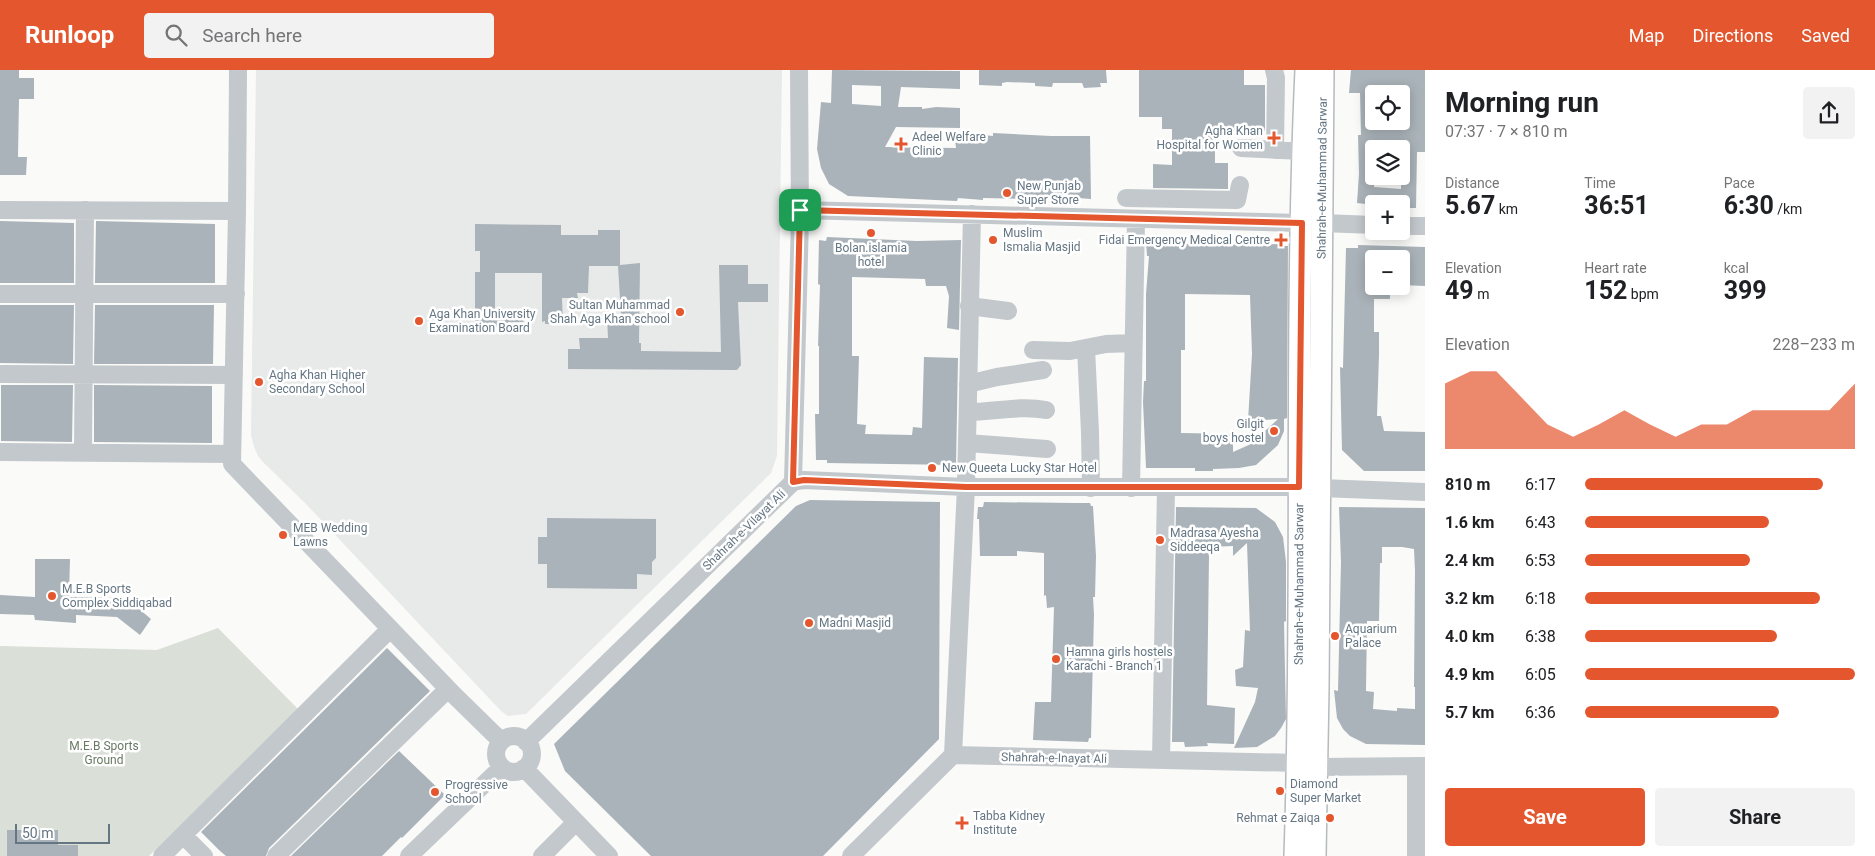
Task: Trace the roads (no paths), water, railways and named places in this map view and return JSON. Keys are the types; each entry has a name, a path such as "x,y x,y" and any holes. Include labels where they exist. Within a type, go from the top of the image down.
{"main road":[{"name":"Shahrah-e-Muhammad Sarwar","path":"1295,856 1308,765 1320,488 1312,223 1302,151 1306,70"},
{"name":"Shahrah-e-Muhammad Sarwar","path":"1315,856 1308,765 1299,487 1312,223 1323,70"}],"street":[{"path":"238,70 232,464 501,741"},
{"path":"793,482 800,210 798,70"},
{"path":"1274,70 1276,78 1275,150"},
{"path":"1241,148 1302,151"},
{"path":"1126,198 1236,200 1240,185"},
{"path":"0,210 237,211"},
{"path":"83,452 85,210"},
{"path":"800,210 1365,225"},
{"path":"851,856 953,755 966,487 972,214"},
{"path":"1131,488 1136,219"},
{"path":"1410,226 1425,226"},
{"path":"0,294 236,294"},
{"path":"969,306 1008,311"},
{"path":"1033,350 1061,351 1106,344 1133,343"},
{"path":"1086,348 1091,488"},
{"path":"968,384 997,377 1043,370"},
{"path":"0,374 234,375"},
{"path":"968,412 984,412 1019,407 1046,410"},
{"path":"967,443 1047,449"},
{"path":"0,452 232,454"},
{"name":"Shahrah-e-Vilayat Ali","path":"526,742 793,482 804,480 966,487 1299,487"},
{"path":"1161,760 1166,488"},
{"path":"1320,488 1425,492"},
{"path":"162,856 390,628"},
{"path":"276,856 448,688"},
{"path":"516,737 530,746 531,758 524,768 513,772 502,767 496,757 496,751 501,741 506,738 516,737"},
{"name":"Shahrah-e-Inayat Ali","path":"953,755 1308,765 1421,766"},
{"path":"1416,856 1421,766"},
{"path":"409,856 502,767"},
{"path":"524,768 609,856"},
{"path":"542,856 576,822"},
{"path":"184,836 204,856"}],"place":[{"name":"Agha Khan Hospital for Women","path":"1274,138"},
{"name":"Adeel Welfare Clinic","path":"901,144"},
{"name":"New Punjab Super Store","path":"1007,193"},
{"name":"Bolan.islamia hotel","path":"871,233"},
{"name":"Muslim Ismalia Masjid","path":"993,240"},
{"name":"Fidai Emergency Medical Centre","path":"1281,240"},
{"name":"Sultan Muhammad Shah Aga Khan school","path":"680,312"},
{"name":"Aga Khan University Examination Board","path":"419,321"},
{"name":"Agha Khan Higher Secondary School","path":"259,382"},
{"name":"Gilgit boys hostel","path":"1274,431"},
{"name":"New Queeta Lucky Star Hotel","path":"932,468"},
{"name":"MEB Wedding Lawns","path":"283,535"},
{"name":"Madrasa Ayesha Siddeeqa","path":"1160,540"},
{"name":"M.E.B Sports Complex Siddiqabad","path":"52,596"},
{"name":"Madni Masjid","path":"809,623"},
{"name":"Aquarium Palace","path":"1335,636"},
{"name":"Hamna girls hostels Karachi - Branch 1","path":"1056,659"},
{"name":"Diamond Super Market","path":"1280,791"},
{"name":"Progressive School","path":"435,792"},
{"name":"Rehmat e Zaiqa","path":"1330,818"},
{"name":"Tabba Kidney Institute","path":"962,823"}],"park label":[{"name":"M.E.B Sports Ground","path":"104,753"}]}
